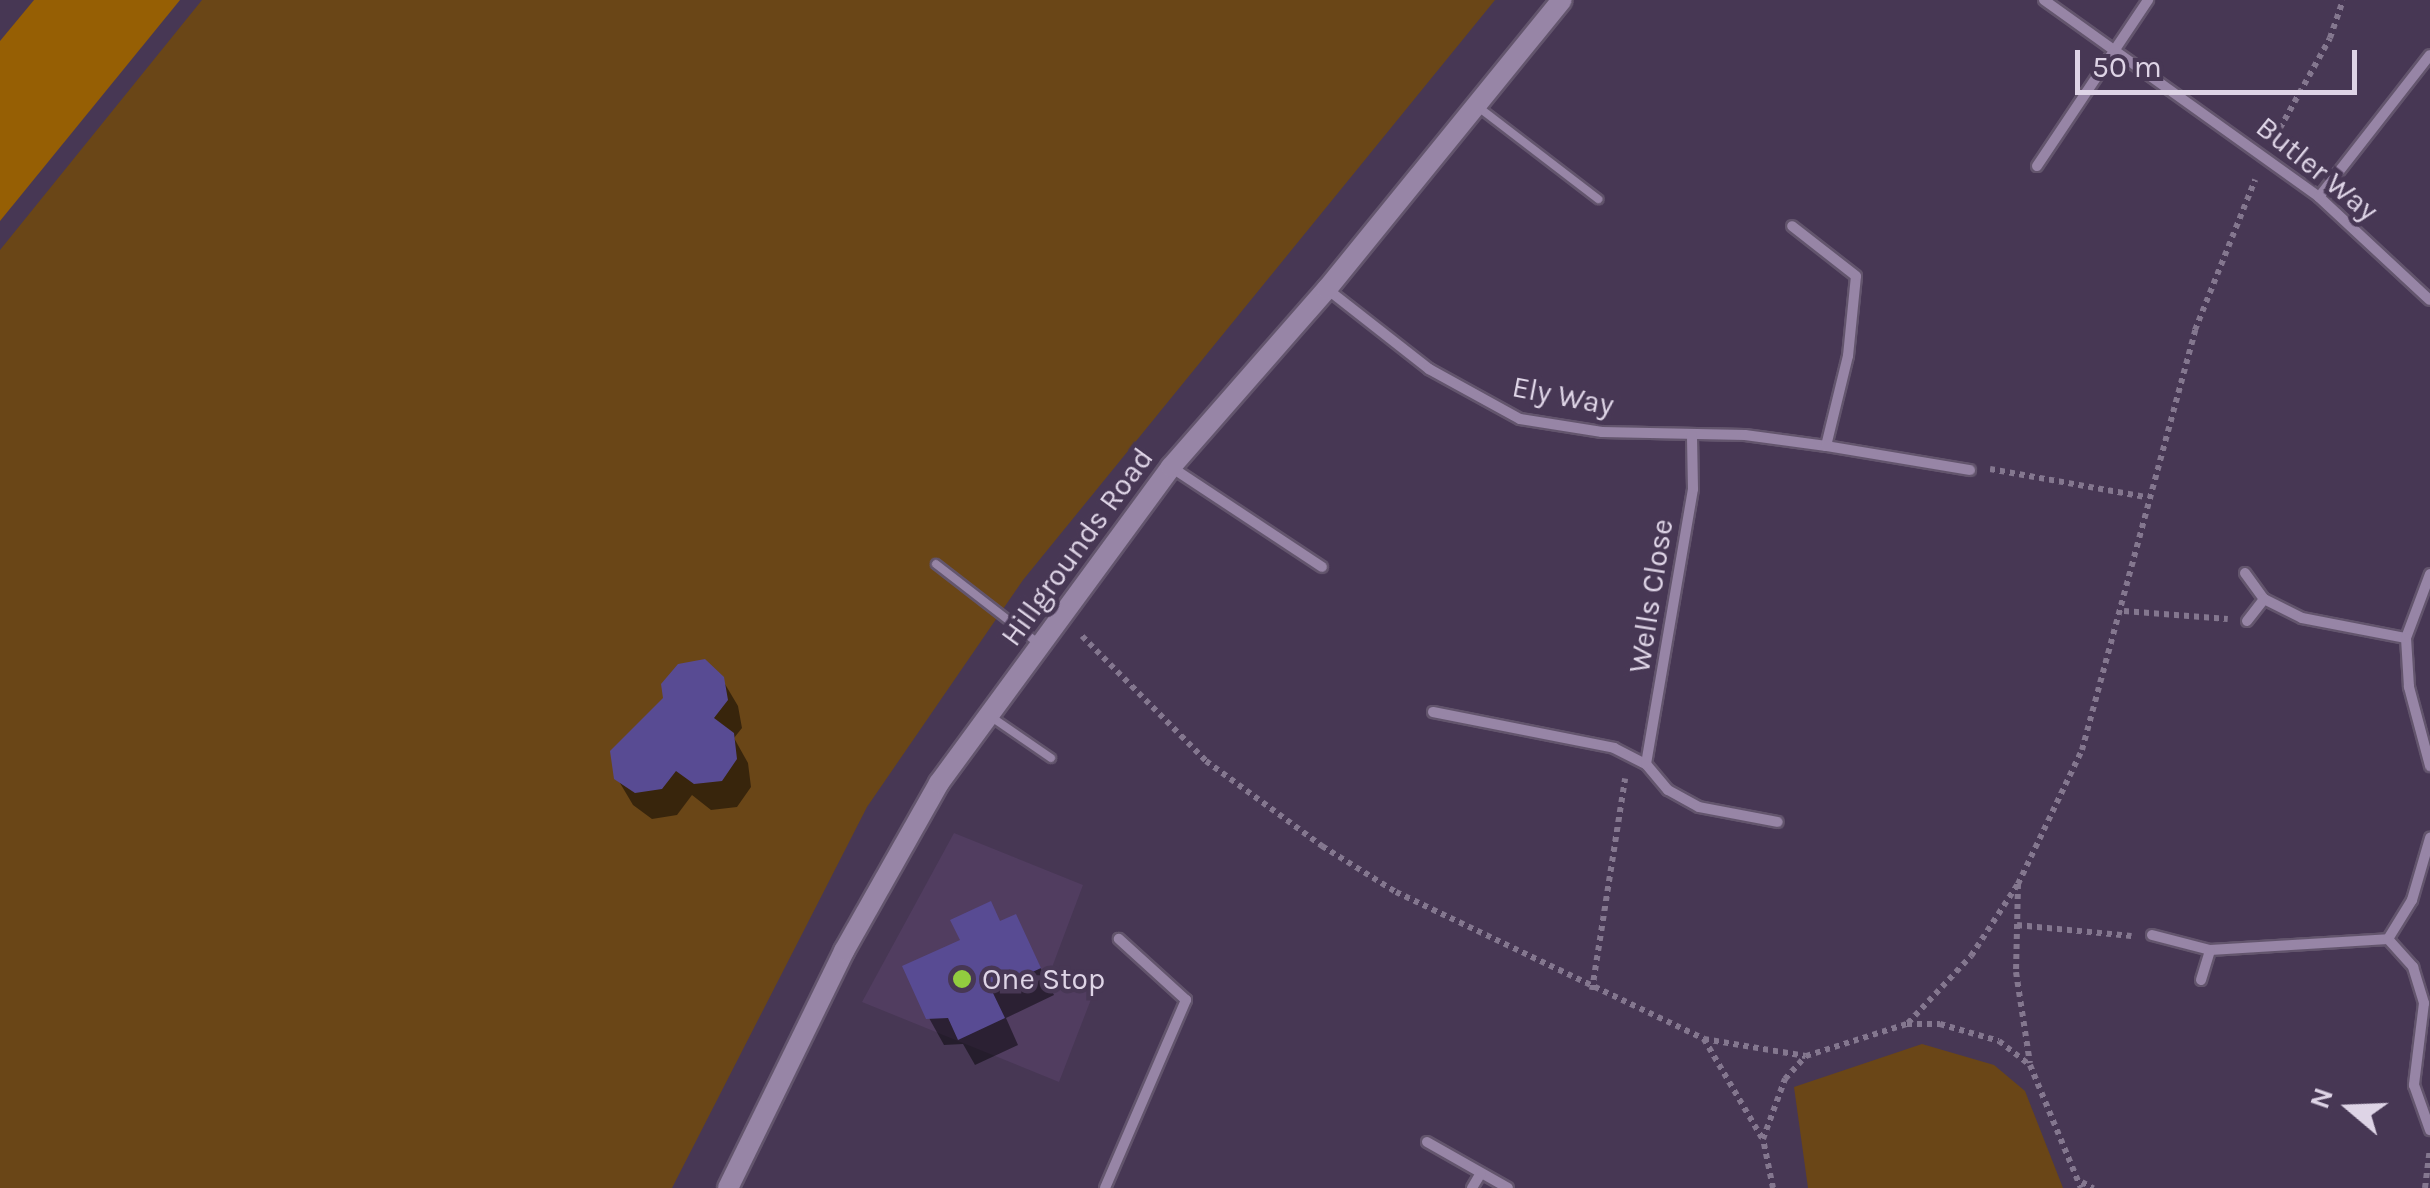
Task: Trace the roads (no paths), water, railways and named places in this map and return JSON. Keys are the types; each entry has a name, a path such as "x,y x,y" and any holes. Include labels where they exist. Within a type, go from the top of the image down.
{"street":[{"name":"Hillgrounds Road","path":"728,1188 844,950 939,783 1172,467 1328,289 1562,0"},
{"name":"Butler Way","path":"2044,0 2319,197 2430,300"},
{"path":"2037,166 2148,0"},
{"path":"2319,197 2430,55"},
{"path":"1792,226 1856,276 1848,356 1826,446"},
{"name":"Ely Way","path":"1328,289 1429,369 1520,419 1602,432 1692,434 1826,446 1970,470"},
{"name":"Wells Close","path":"1646,764 1694,490 1692,434"},
{"path":"1172,467 1322,567"},
{"path":"2245,573 2264,599 2302,618 2406,638"},
{"path":"2430,574 2406,638 2409,687 2430,766"},
{"path":"2247,621 2264,599"},
{"path":"1434,712 1629,755 1646,764 1668,790 1699,807 1778,822"},
{"path":"2388,938 2412,900 2430,838"},
{"path":"2152,936 2210,950 2388,938"},
{"path":"1105,1188 1186,1000 1119,938"},
{"path":"2388,938 2414,967 2424,1003 2414,1086 2430,1130"},
{"path":"2201,980 2210,950"},
{"path":"1427,1142 1508,1188"},
{"path":"1472,1188 1481,1173"}],"lane":[{"path":"1477,106 1598,200"},
{"path":"936,564 1042,647"},
{"path":"990,716 1051,758"}],"place":[{"name":"One Stop","path":"962,979"}]}
